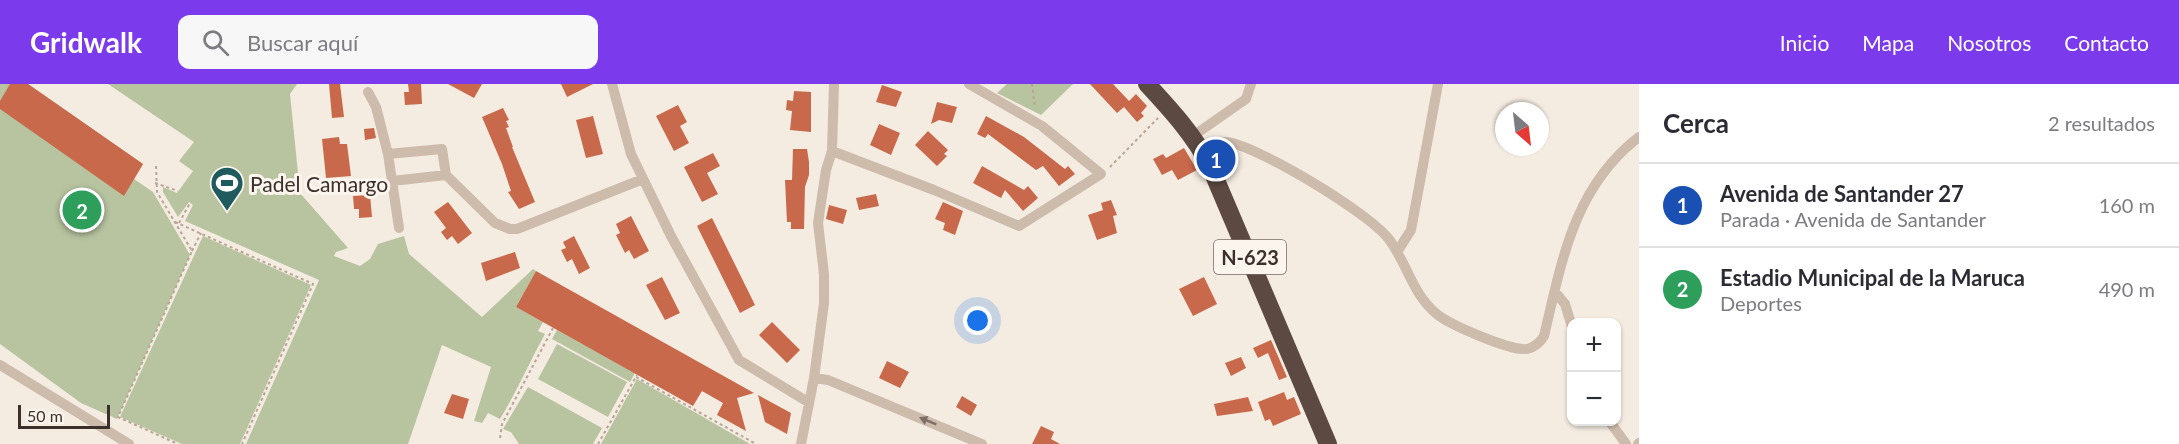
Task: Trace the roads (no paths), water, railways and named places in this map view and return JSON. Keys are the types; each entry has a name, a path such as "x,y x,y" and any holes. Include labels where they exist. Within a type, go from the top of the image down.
{"highway":[{"name":"N-623","path":"1147,84 1196,141 1231,211 1328,444"}],"street":[{"path":"612,84 631,154 739,360 808,402"},
{"path":"801,444 814,378 825,288 818,223 826,170 832,151 834,84"},
{"path":"832,151 1019,226 1101,174 1029,119 969,84"},
{"path":"1196,141 1246,99 1251,84"},
{"path":"1397,252 1411,230 1438,84"},
{"path":"368,92 376,107 388,154 399,228"},
{"path":"1196,141 1227,142 1283,164 1377,227 1397,252 1418,293 1445,320 1514,348 1526,349 1541,341 1565,251 1585,198 1607,167 1639,137"},
{"path":"388,154 442,149 446,175 495,224 510,229 517,229 643,179"},
{"path":"392,181 446,175"},
{"path":"1555,292 1565,304 1569,318"},
{"path":"0,365 129,444"},
{"path":"814,378 828,380 982,444"},
{"path":"1613,426 1622,442"}],"place":[{"name":"Avenida de Santander 27","path":"1216,159"},
{"name":"Estadio Municipal de la Maruca","path":"82,210"},
{"name":"Padel Camargo","path":"227,212"}]}
